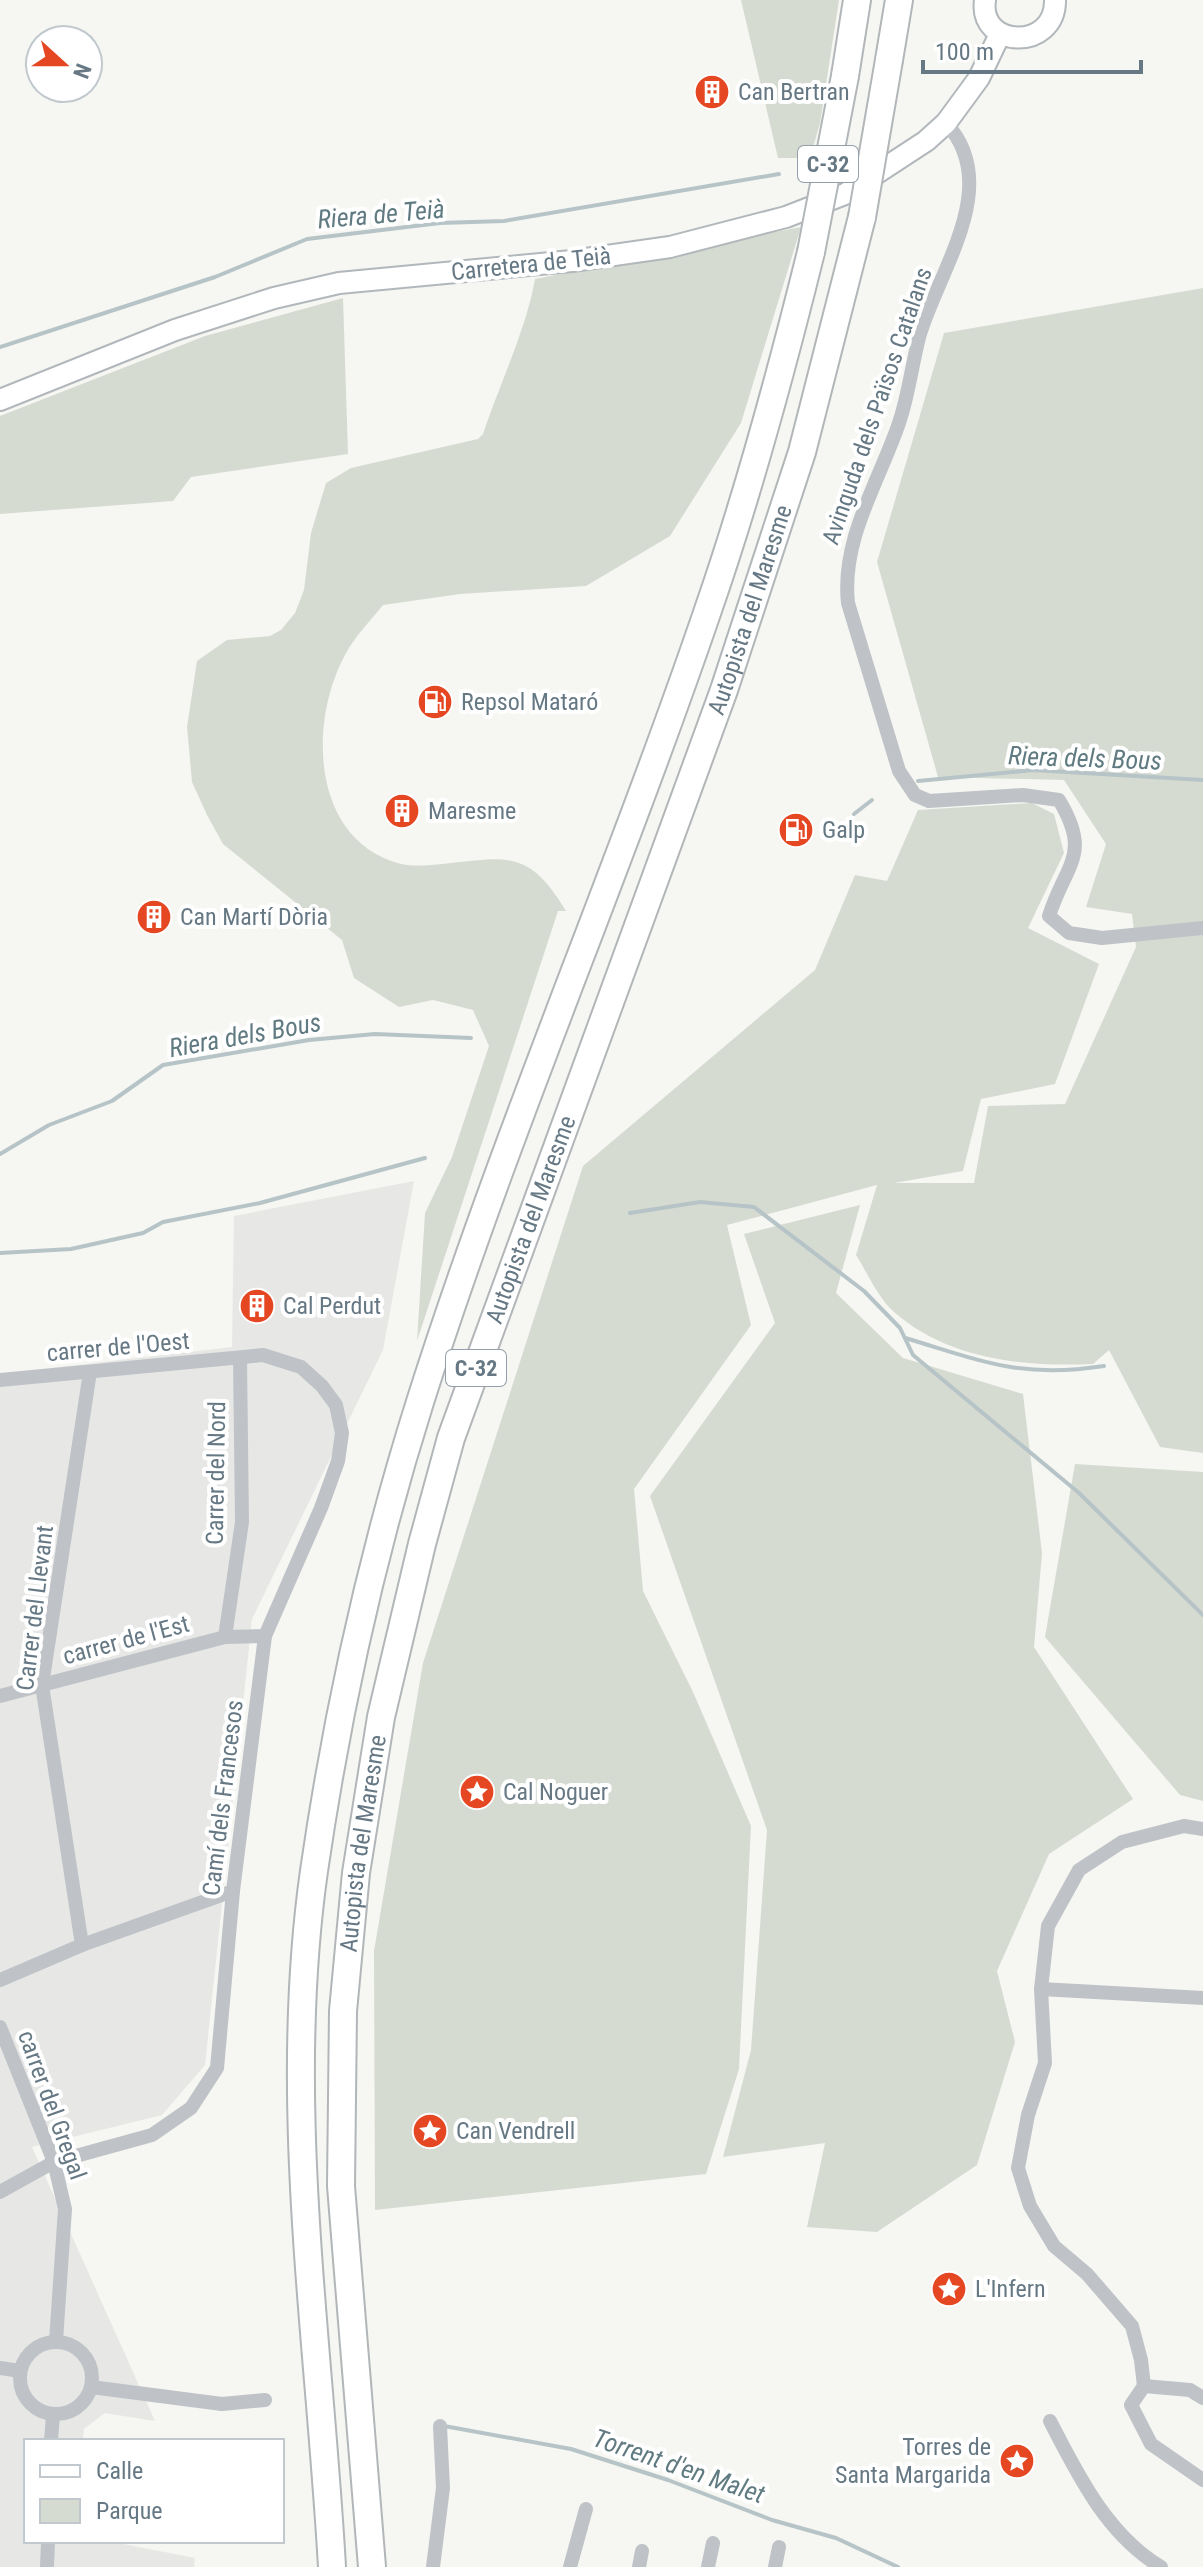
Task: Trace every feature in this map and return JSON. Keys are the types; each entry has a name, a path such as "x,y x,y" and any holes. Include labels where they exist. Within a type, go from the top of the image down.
{"highway":[{"name":"Autopista del Maresme","path":"332,2567 303,2184 301,2041 314,1876 341,1713 384,1531 420,1404 515,1134 707,613 765,435 811,252 857,0"},
{"name":"Autopista del Maresme","path":"372,2567 341,2186 346,1980 356,1873 381,1717 451,1438 724,690 802,452 862,217 899,0"}],"street":[{"path":"985,0 987,19 1000,34 1023,39 1041,31 1053,16 1055,0"},
{"name":"Carretera de Teià","path":"0,400 175,330 287,295 339,283 572,261 670,247 745,230 845,194 926,141 946,123 979,78 1000,34"},
{"name":"Avinguda dels Països Catalans","path":"946,123 963,148 971,179 958,239 921,333 906,400 852,541 845,576 848,603 899,771 915,795 929,801 1023,795 1059,800 1074,825 1077,849 1049,916 1069,933 1102,938 1203,928"},
{"name":"Camí dels Francesos","path":"0,2192 54,2162 152,2135 191,2108 217,2068 233,1891 265,1636 321,1508 338,1461 342,1433 336,1405 301,1367 263,1355 240,1358"},
{"name":"carrer de l'Oest","path":"0,1380 240,1358"},
{"name":"Carrer del Nord","path":"225,1637 242,1522 240,1358"},
{"name":"Carrer del Llevant","path":"82,1945 42,1685 90,1372"},
{"name":"carrer de l'Est","path":"0,1696 225,1637 265,1636"},
{"path":"1203,1829 1184,1826 1122,1842 1079,1870 1048,1926 1041,1989 1045,2063 1028,2115 1018,2168 1030,2206 1054,2246 1087,2274 1132,2326 1144,2386 1131,2405 1151,2444 1203,2480"},
{"path":"0,1980 82,1945 233,1891"},
{"path":"1041,1989 1201,1999"},
{"name":"carrer del Gregal","path":"0,2027 54,2162 65,2209 56,2341"},
{"path":"56,2341 72,2345 85,2355 92,2370 91,2387 77,2408 53,2415 41,2412 23,2395 20,2371 33,2349 56,2341"},
{"path":"0,2368 20,2371"},
{"path":"1144,2386 1190,2390 1203,2398"},
{"path":"91,2387 222,2404 265,2400"},
{"path":"51,2439 53,2415"},
{"path":"1050,2421 1075,2470 1118,2533 1143,2556 1161,2567"},
{"path":"433,2567 443,2488 440,2426"},
{"path":"570,2567 586,2509"},
{"path":"47,2567 48,2543"},
{"path":"708,2567 713,2543"},
{"path":"775,2567 779,2547"},
{"path":"639,2567 642,2551"}],"shaded area":[{"path":"414,1181 383,1350 252,1619 205,2065 162,2115 32,2147 155,2421 105,2413 84,2429 83,2439 24,2439 24,2543 118,2543 195,2558 194,2567 0,2567 0,1374 232,1347 234,1216"}],"green space":[{"path":"741,0 839,0 820,123 810,158 778,158"},
{"path":"801,227 741,423 670,536 586,586 460,594 383,605 349,648 336,676 327,707 323,739 325,772 333,803 348,830 370,851 401,864 501,859 515,862 528,867 540,877 566,911 558,911 417,1341 425,1213 452,1157 489,1046 473,1010 433,1000 399,1007 354,978 342,940 223,844 192,782 187,727 197,661 227,640 270,636 281,630 295,613 304,590 311,533 326,483 351,468 478,439 483,434 519,336 535,279"},
{"path":"1203,288 1203,1453 1160,1447 1109,1350 1093,1364 1014,1362 939,1341 894,1312 856,1255 877,1185 727,1225 751,1325 634,1489 643,1591 693,1692 751,1826 739,2069 706,2174 375,2210 374,1951 423,1663 583,1166 815,970 855,875 887,881 918,810 1032,803 1054,814 1064,853 1028,928 1099,964 1055,1084 981,1099 963,1171 894,1183 974,1183 988,1106 1065,1104 1136,947 1132,914 1086,907 1106,844 1064,780 938,777 877,562 944,333"},
{"path":"343,298 348,454 191,477 173,501 0,514 0,416 205,336"},
{"path":"860,1205 836,1293 903,1358 1023,1394 1042,1553 1034,1647 1133,1799 1049,1854 997,1971 1015,2042 977,2165 877,2232 807,2227 825,2143 723,2157 751,2050 767,1830 650,1496 775,1323 744,1234"},
{"path":"1075,1464 1203,1472 1203,1801 1180,1795 1045,1637"}],"waterway":[{"name":"Riera de Teià","path":"0,347 215,277 307,239 440,223 504,221 779,174"},
{"name":"Riera dels Bous","path":"918,781 1033,770 1203,780"},
{"name":"Riera dels Bous","path":"854,814 872,800"},
{"name":"Riera dels Bous","path":"0,1154 49,1125 112,1101 163,1065 309,1040 375,1034 471,1038"},
{"path":"0,1253 71,1249 143,1233 163,1222 260,1203 425,1158"},
{"path":"630,1213 700,1202 754,1207 864,1291 900,1328 913,1355 1079,1493 1203,1615"},
{"path":"905,1338 1002,1366 1048,1370 1104,1366"},
{"name":"Torrent d'en Malet","path":"444,2426 571,2449 668,2480 772,2520 836,2538 898,2567"}],"place":[{"name":"Can Bertran","path":"712,92"},
{"name":"Repsol Mataró","path":"435,702"},
{"name":"Maresme","path":"402,811"},
{"name":"Galp","path":"796,830"},
{"name":"Can Martí Dòria","path":"154,917"},
{"name":"Cal Perdut","path":"257,1306"},
{"name":"Cal Noguer","path":"477,1792"},
{"name":"Can Vendrell","path":"430,2131"},
{"name":"L'Infern","path":"949,2289"},
{"name":"Torres de Santa Margarida","path":"1017,2461"}]}
